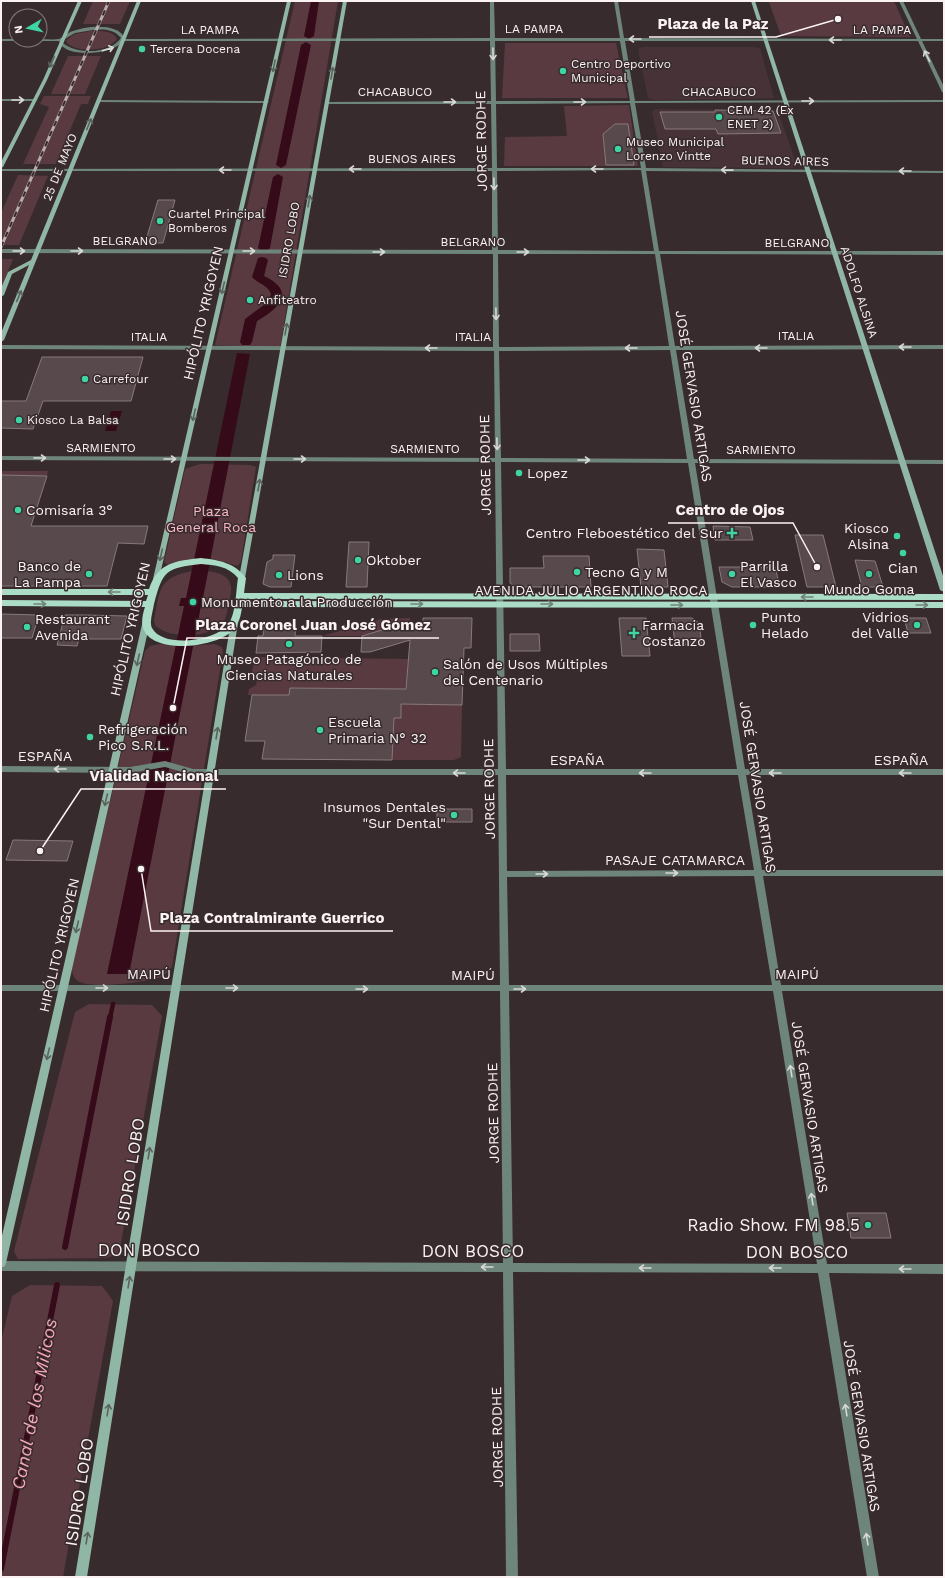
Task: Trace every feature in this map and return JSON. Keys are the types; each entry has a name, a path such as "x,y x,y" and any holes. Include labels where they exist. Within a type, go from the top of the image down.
{"main road":[{"path":"146,622 148,630 153,635 168,642 181,643 203,641 218,637 230,629 234,623 242,578 234,569 227,565 201,561 170,567 164,570 156,579"},
{"name":"HIPÓLITO YRIGOYEN","path":"146,622 156,579"},
{"path":"1,592 153,592"},
{"name":"AVENIDA JULIO ARGENTINO ROCA","path":"714,601 944,597"},
{"name":"AVENIDA JULIO ARGENTINO ROCA","path":"238,600 714,601 944,605"},
{"path":"1,604 150,604"}],"street":[{"path":"1,168 35,100 80,1"},
{"name":"25 DE MAYO","path":"1,340 3,329 34,261 139,1"},
{"name":"HIPÓLITO YRIGOYEN","path":"156,579 267,102 279,40 289,1"},
{"name":"ISIDRO LOBO","path":"242,578 345,1"},
{"name":"JORGE RODHE","path":"492,1 512,1577"},
{"name":"JOSÉ GERVASIO ARTIGAS","path":"616,1 873,1577"},
{"name":"ADOLFO ALSINA","path":"753,1 944,590"},
{"path":"900,1 944,92"},
{"path":"48,40 61,40 71,33 96,29 117,32 123,36 123,40"},
{"name":"LA PAMPA","path":"61,40 64,47 86,52 107,49 118,45 123,40 944,40"},
{"path":"1,100 35,100"},
{"path":"99,101 267,102"},
{"name":"CHACABUCO","path":"327,103 944,101"},
{"name":"BUENOS AIRES","path":"1,168 71,170 644,169 944,172"},
{"name":"BELGRANO","path":"1,251 944,253"},
{"path":"1,295 10,273 34,261"},
{"name":"ITALIA","path":"1,347 496,349 944,348"},
{"name":"SARMIENTO","path":"1,458 944,462"},
{"name":"HIPÓLITO YRIGOYEN","path":"1,1264 146,622"},
{"name":"ISIDRO LOBO","path":"81,1577 234,623"},
{"name":"ESPAÑA","path":"1,769 130,770 165,764 186,771 211,772 944,772"},
{"name":"PASAJE CATAMARCA","path":"503,874 944,873"},
{"name":"MAIPÚ","path":"1,988 944,988"},
{"name":"DON BOSCO","path":"1,1264 508,1268 944,1269"}],"shaded area":[{"path":"643,47 760,48 774,98 653,100 648,98 638,49"},
{"path":"656,109 778,111 797,166 793,168 663,167 652,111"},
{"path":"237,353 250,354 203,598 206,599 204,606 201,606 129,974 107,974 184,606 179,606 181,598 186,598"},
{"path":"111,411 122,411 116,431 105,431"}],"green space":[{"path":"93,1 130,1 120,24 83,24"},
{"path":"295,1 338,1 280,348 215,345"},
{"path":"894,1 910,37 781,36 769,2"},
{"path":"91,31 102,31 109,33 117,39 107,47 92,50 85,50 67,43 66,40 75,34"},
{"name":"Centro Deportivo Municipal","path":"505,43 616,43 628,98 502,98"},
{"path":"68,56 101,56 85,94 51,94"},
{"path":"44,96 91,96 88,104 81,104 56,164 23,164 49,107 40,104"},
{"path":"629,105 638,166 504,166 505,137 567,136 564,106"},
{"path":"18,175 48,176 19,245 1,245 1,213"},
{"path":"1,259 13,259 1,288"},
{"name":"Plaza General Roca","path":"200,464 250,465 256,467 241,561 238,566 210,558 168,565 164,562 185,469"},
{"path":"1,471 48,471 47,476 7,475 1,477"},
{"path":"193,571 210,571 221,575 230,582 231,592 227,614 224,621 221,625 214,629 197,634 178,635 161,630 155,625 154,620 163,586 173,577"},
{"path":"410,618 410,624 402,624 362,636 322,636 382,619"},
{"path":"160,644 180,647 214,644 222,647 223,651 172,967 164,976 156,979 107,985 87,984 80,982 74,977 72,966 145,651 150,646"},
{"path":"255,657 408,659 405,697 392,689 291,688 289,695 248,695 249,689 256,685 257,680 251,676"},
{"path":"401,704 462,705 461,757 454,760 392,760 394,718 401,718"},
{"path":"89,1004 152,1005 162,1016 119,1254 106,1258 18,1259 14,1251 75,1012"},
{"path":"30,1285 102,1286 113,1301 63,1577 1,1577 1,1342 12,1296"}],"building":[{"name":"CEM 42 (Ex ENET 2)","path":"715,110 773,111 781,133 718,134 716,129 665,129 660,112 715,112"},
{"name":"Museo Municipal Lorenzo Vintte","path":"615,124 628,124 634,165 606,165 603,134"},
{"name":"Cuartel Principal Bomberos","path":"158,200 175,200 163,243 145,243"},
{"name":"Carrefour","path":"42,357 143,357 131,401 43,401 33,429 1,428 1,401 26,401"},
{"path":"1,475 47,476 31,526 148,526 144,544 118,543 107,586 1,586"},
{"name":"Centro Fleboestético del Sur","path":"713,526 750,527 753,540 715,540"},
{"path":"795,535 823,535 836,587 807,587"},
{"name":"Oktober","path":"349,542 369,542 367,587 346,587"},
{"path":"637,549 664,550 668,587 641,587"},
{"name":"Lions","path":"273,555 295,555 291,587 270,587 263,584 267,562 273,559"},
{"path":"543,556 589,556 591,587 516,587 510,583 510,568 544,568"},
{"name":"Mundo Goma","path":"855,560 875,561 883,587 862,587"},
{"path":"719,567 775,567 780,587 732,587 722,582"},
{"path":"1,614 39,615 32,638 1,638"},
{"path":"65,615 127,616 121,639 79,639 77,646 57,645"},
{"name":"Escuela Primaria N° 32","path":"423,618 472,618 471,648 464,648 462,705 401,704 401,718 394,718 392,760 262,759 265,741 245,741 252,695 289,695 290,688 406,689 410,640 370,652 361,652 362,636 402,624 423,624"},
{"name":"Farmacia Costanzo","path":"619,618 646,618 650,656 622,656"},
{"path":"672,618 692,618 699,623 702,645 675,645"},
{"name":"Vidrios del Valle","path":"904,618 926,618 931,633 908,633"},
{"name":"Museo Patagónico de Ciencias Naturales","path":"264,624 296,624 295,636 322,636 321,652 256,653 258,636 263,636"},
{"path":"510,634 539,634 540,651 510,651"},
{"name":"Insumos Dentales \"Sur Dental\"","path":"437,809 472,809 472,822 437,822"},
{"path":"13,840 73,841 67,861 6,860"},
{"name":"Radio Show. FM 98.5","path":"847,1213 886,1213 891,1238 851,1238"}],"waterway":[{"name":"Canal de los Milicos","path":"309,36 315,1"},
{"name":"Canal de los Milicos","path":"281,165 306,45"},
{"name":"Canal de los Milicos","path":"264,248 278,177"},
{"name":"Canal de los Milicos","path":"246,342 251,319 272,305 277,294 275,288 269,282 258,277 262,260"},
{"name":"Canal de los Milicos","path":"110,1018 113,1004"},
{"name":"Canal de los Milicos","path":"65,1247 110,1017"},
{"name":"Canal de los Milicos","path":"1,1569 57,1285"}],"railway":[{"path":"1,247 109,1"}],"place":[{"name":"Plaza de la Paz","path":"838,19"},
{"name":"Tercera Docena","path":"142,49"},
{"name":"Centro Deportivo Municipal","path":"563,71"},
{"name":"CEM 42 (Ex ENET 2)","path":"719,117"},
{"name":"Museo Municipal Lorenzo Vintte","path":"618,149"},
{"name":"Cuartel Principal Bomberos","path":"160,221"},
{"name":"Anfiteatro","path":"250,300"},
{"name":"Carrefour","path":"85,379"},
{"name":"Kiosco La Balsa","path":"19,420"},
{"name":"Lopez","path":"519,473"},
{"name":"Comisaría 3°","path":"18,510"},
{"name":"Centro Fleboestético del Sur","path":"732,533"},
{"name":"Kiosco Alsina","path":"897,536"},
{"name":"Cian","path":"903,553"},
{"name":"Oktober","path":"358,560"},
{"name":"Centro de Ojos","path":"817,567"},
{"name":"Tecno G y M","path":"577,572"},
{"name":"Banco de La Pampa","path":"89,574"},
{"name":"Parrilla El Vasco","path":"732,574"},
{"name":"Mundo Goma","path":"869,574"},
{"name":"Lions","path":"279,575"},
{"name":"Monumento a la Producción","path":"193,602"},
{"name":"Punto Helado","path":"753,625"},
{"name":"Vidrios del Valle","path":"917,625"},
{"name":"Restaurant Avenida","path":"27,627"},
{"name":"Farmacia Costanzo","path":"634,633"},
{"name":"Museo Patagónico de Ciencias Naturales","path":"289,644"},
{"name":"Salón de Usos Múltiples del Centenario","path":"435,672"},
{"name":"Plaza Coronel Juan José Gómez","path":"173,708"},
{"name":"Escuela Primaria N° 32","path":"320,730"},
{"name":"Refrigeración Pico S.R.L.","path":"90,737"},
{"name":"Insumos Dentales \"Sur Dental\"","path":"454,815"},
{"name":"Vialidad Nacional","path":"40,851"},
{"name":"Plaza Contralmirante Guerrico","path":"141,869"},
{"name":"Radio Show. FM 98.5","path":"868,1225"}]}
